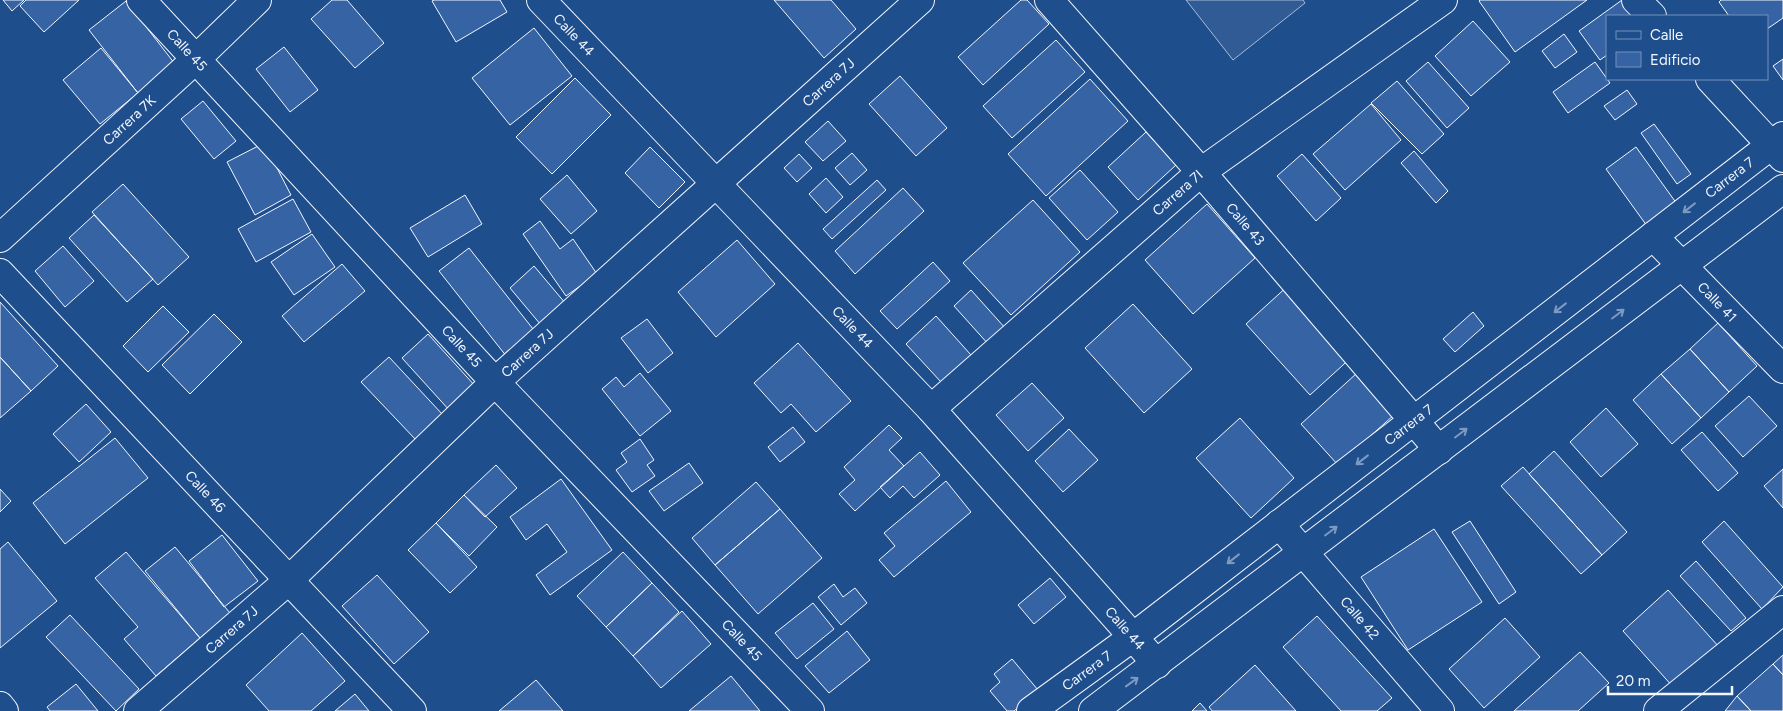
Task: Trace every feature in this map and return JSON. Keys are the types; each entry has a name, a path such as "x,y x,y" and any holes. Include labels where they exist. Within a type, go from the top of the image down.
{"street":[{"name":"Calle 45","path":"141,0 495,382 810,711"},
{"name":"Carrera 7K","path":"0,238 195,60 257,0"},
{"name":"Calle 44","path":"541,0 931,409 1157,664"},
{"name":"Carrera 7J","path":"138,711 289,580 495,382 920,0"},
{"name":"Calle 43","path":"1049,0 1201,172 1439,450"},
{"name":"Carrera 7I","path":"931,409 1201,172 1442,0"},
{"path":"1636,0 1651,15"},
{"path":"1711,80 1779,146"},
{"name":"Carrera 7","path":"1031,711 1133,637 1653,236 1779,146"},
{"path":"1093,711 1783,189"},
{"name":"Calle 41","path":"1653,236 1783,369"},
{"name":"Calle 46","path":"0,272 412,711"},
{"name":"Calle 42","path":"1279,524 1440,711"},
{"path":"1658,711 1783,610"},
{"path":"0,706 4,711"}],"shaded area":[{"path":"1186,0 1303,0 1305,3 1233,60"}],"building":[{"path":"3,0 24,0 12,11"},
{"path":"26,0 79,0 44,32 20,6"},
{"path":"332,0 347,0 384,43 355,68 311,19"},
{"path":"500,0 507,12 456,42 432,1"},
{"path":"774,0 831,0 856,29 824,58"},
{"path":"1021,0 1027,0 1049,24 983,85 958,57"},
{"path":"1480,0 1587,0 1515,52"},
{"path":"1622,0 1629,0 1640,15 1606,15 1606,56 1600,60 1579,31"},
{"path":"1721,0 1783,0 1783,18 1768,28 1768,15 1728,15 1719,2"},
{"path":"126,1 175,64 138,93 89,30"},
{"path":"1473,21 1510,62 1471,96 1435,56"},
{"path":"534,28 572,76 510,125 472,78"},
{"path":"1564,34 1577,52 1555,68 1542,51"},
{"path":"1056,40 1085,72 1012,138 983,106"},
{"path":"284,47 318,90 290,112 256,69"},
{"path":"101,48 138,93 100,124 63,80"},
{"path":"1783,59 1783,80 1773,66"},
{"path":"1428,62 1469,108 1447,128 1406,81"},
{"path":"1595,62 1606,80 1610,83 1568,113 1553,92"},
{"path":"900,76 947,128 916,156 869,104"},
{"path":"575,78 611,115 552,174 516,137"},
{"path":"1090,79 1128,121 1046,196 1008,154"},
{"path":"1397,81 1444,134 1422,154 1371,103"},
{"path":"1627,90 1637,104 1615,120 1604,106"},
{"path":"203,101 236,141 214,159 181,119"},
{"path":"1371,104 1401,140 1345,190 1313,154"},
{"path":"828,121 846,141 823,161 805,142"},
{"path":"1654,124 1691,174 1677,184 1641,133"},
{"path":"1146,132 1176,165 1138,200 1108,167"},
{"path":"264,143 291,195 255,215 227,162"},
{"path":"650,147 685,182 659,208 625,173"},
{"path":"1636,147 1677,204 1647,226 1606,169"},
{"path":"1414,151 1448,191 1436,203 1401,163"},
{"path":"852,153 867,170 850,185 835,168"},
{"path":"799,154 812,168 797,182 784,168"},
{"path":"1302,154 1341,198 1316,221 1277,176"},
{"path":"1080,170 1118,212 1087,240 1049,198"},
{"path":"567,175 597,211 571,234 540,199"},
{"path":"826,178 843,197 826,213 809,194"},
{"path":"877,180 886,190 832,239 823,229"},
{"path":"123,184 189,257 158,285 92,212"},
{"path":"903,188 924,211 855,274 835,251"},
{"path":"465,195 482,224 428,257 410,228"},
{"path":"293,199 311,232 256,262 238,229"},
{"path":"1033,200 1080,252 1011,315 963,263"},
{"path":"1207,204 1255,258 1193,314 1145,260"},
{"path":"94,215 153,279 127,302 69,238"},
{"path":"540,221 560,249 573,239 597,274 566,296 523,234"},
{"path":"312,234 335,267 294,295 271,262"},
{"path":"737,240 775,284 716,337 678,292"},
{"path":"63,246 94,281 65,307 35,271"},
{"path":"469,248 537,334 507,357 439,271"},
{"path":"933,262 950,281 897,329 880,311"},
{"path":"342,264 365,291 304,342 282,316"},
{"path":"534,266 566,304 541,325 510,288"},
{"path":"1290,284 1354,355 1310,395 1246,324"},
{"path":"971,290 1006,329 989,345 954,306"},
{"path":"0,302 58,366 31,391 0,357"},
{"path":"1133,304 1192,369 1144,413 1085,348"},
{"path":"163,306 189,332 148,372 123,346"},
{"path":"1473,312 1484,326 1455,352 1443,339"},
{"path":"214,314 242,342 190,394 162,365"},
{"path":"936,316 971,355 941,382 906,344"},
{"path":"647,319 673,353 648,373 621,338"},
{"path":"1718,323 1757,366 1729,392 1690,349"},
{"path":"428,334 476,387 450,411 402,358"},
{"path":"798,343 851,401 816,432 791,404 781,413 754,383"},
{"path":"1690,349 1729,392 1701,418 1661,374"},
{"path":"0,357 31,391 0,418"},
{"path":"389,357 443,415 416,440 361,382"},
{"path":"640,373 671,411 640,436 602,389 616,377 624,387"},
{"path":"1357,373 1395,414 1338,465 1301,424"},
{"path":"1661,374 1701,418 1672,444 1633,400"},
{"path":"1032,383 1064,418 1028,451 996,415"},
{"path":"1749,396 1777,426 1743,457 1715,426"},
{"path":"86,404 111,432 79,462 53,434"},
{"path":"1606,408 1638,444 1601,477 1570,442"},
{"path":"1240,418 1294,478 1251,518 1196,458"},
{"path":"889,425 902,438 889,450 904,466 855,511 839,494 855,480 844,467"},
{"path":"793,427 805,442 780,462 768,447"},
{"path":"1069,429 1098,460 1063,492 1035,461"},
{"path":"1702,432 1738,473 1718,491 1681,450"},
{"path":"115,438 148,478 65,544 33,503"},
{"path":"640,439 654,460 647,465 655,476 632,492 616,470 627,462 621,453"},
{"path":"1554,451 1627,532 1602,555 1529,474"},
{"path":"920,452 940,475 914,498 903,486 890,498 880,487"},
{"path":"689,463 703,483 664,511 649,491"},
{"path":"496,465 517,488 485,517 464,495"},
{"path":"1523,467 1602,555 1581,574 1501,486"},
{"path":"1783,469 1783,508 1764,486"},
{"path":"561,479 612,550 550,595 536,575 567,552 547,524 526,540 510,517"},
{"path":"946,481 971,512 894,577 879,560 895,546 884,533"},
{"path":"756,482 780,509 715,565 692,538"},
{"path":"0,489 11,501 0,512"},
{"path":"464,495 497,527 469,556 436,523"},
{"path":"780,509 822,558 758,614 715,565"},
{"path":"1470,521 1516,592 1499,604 1452,532"},
{"path":"1724,521 1783,587 1762,609 1702,542"},
{"path":"436,523 477,567 450,593 408,550"},
{"path":"1434,529 1482,602 1408,650 1361,577"},
{"path":"222,535 258,581 224,607 189,561"},
{"path":"8,542 57,601 0,648 0,549"},
{"path":"175,547 230,613 200,638 145,571"},
{"path":"126,552 200,638 156,676 124,639 138,627 95,578"},
{"path":"623,552 652,583 606,627 577,596"},
{"path":"1696,561 1746,618 1731,631 1680,576"},
{"path":"377,575 429,632 394,664 342,606"},
{"path":"1050,578 1066,597 1034,624 1018,605"},
{"path":"652,583 679,612 633,656 606,627"},
{"path":"834,584 843,597 855,588 867,603 841,625 818,597"},
{"path":"1668,590 1719,647 1674,688 1623,631"},
{"path":"813,603 834,629 797,659 775,633"},
{"path":"682,611 711,644 661,688 633,656"},
{"path":"70,615 139,689 116,711 46,637"},
{"path":"1317,616 1392,698 1377,711 1341,711 1283,647"},
{"path":"1505,618 1540,657 1484,708 1449,669"},
{"path":"847,631 870,660 829,693 805,666"},
{"path":"302,633 345,681 311,711 269,711 246,685"},
{"path":"1580,652 1609,683 1578,711 1514,711"},
{"path":"1783,655 1783,675 1773,664"},
{"path":"1012,659 1038,690 1014,711 1007,711 990,691 1000,682 994,674"},
{"path":"1773,664 1783,675 1783,711 1751,711 1737,696"},
{"path":"1255,665 1296,711 1212,711 1209,707"},
{"path":"731,676 760,711 689,711"},
{"path":"536,680 563,711 499,711"},
{"path":"76,684 98,711 50,711 47,707"},
{"path":"355,694 369,711 335,711"},
{"path":"1737,696 1751,711 1725,711"},
{"path":"1200,703 1207,711 1192,711"}]}
